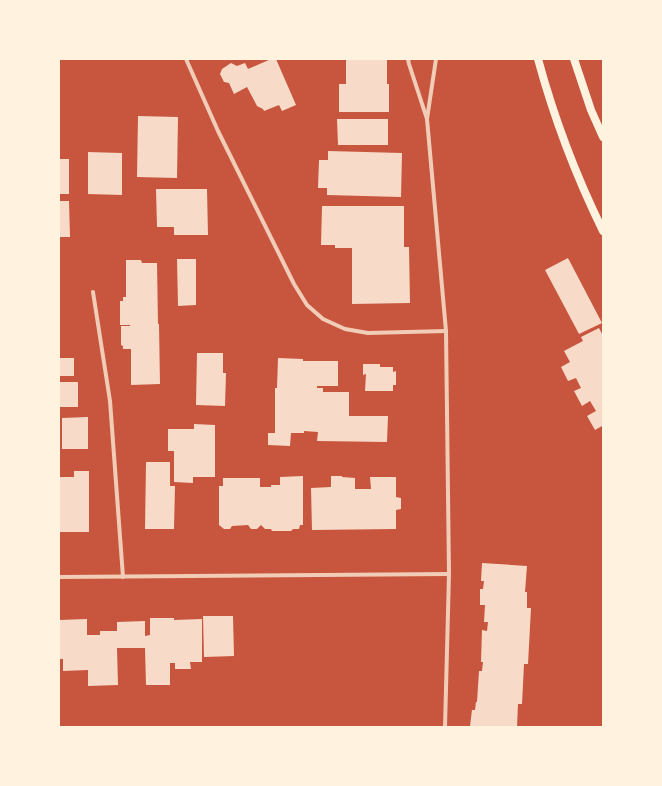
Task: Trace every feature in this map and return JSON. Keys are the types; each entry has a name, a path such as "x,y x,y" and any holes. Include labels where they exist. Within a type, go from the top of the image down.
{"main road":[{"path":"538,59 558,123 575,170 603,231"},
{"path":"574,59 591,110 603,137"}],"street":[{"path":"186,59 218,131 294,284 307,305 323,320 345,329 368,333 446,332"},
{"path":"408,59 427,119 446,332 449,574 445,727"},
{"path":"427,119 436,59"},
{"path":"93,292 110,401 123,577"},
{"path":"59,577 449,574"}],"building":[{"path":"271,59 276,59 296,105 282,111 279,105 264,111 257,106 247,87 234,94 229,83 224,82 220,74 222,69 231,63 237,66 245,63 248,69"},
{"path":"346,59 387,59 389,112 339,112 339,84 346,84"},
{"path":"138,116 178,117 177,178 137,177"},
{"path":"337,119 388,119 388,145 338,145"},
{"path":"328,151 402,153 401,197 327,195 327,188 318,188 319,160 328,160"},
{"path":"88,152 122,153 122,195 88,194"},
{"path":"59,159 69,159 69,194 59,194"},
{"path":"156,189 207,189 208,235 174,235 174,227 157,227"},
{"path":"59,201 69,201 70,237 59,237"},
{"path":"322,206 404,206 404,247 409,247 410,303 352,304 352,248 335,248 335,245 321,245"},
{"path":"568,258 602,323 579,334 545,270"},
{"path":"177,259 196,259 196,305 178,306"},
{"path":"126,260 141,260 142,263 157,263 160,384 131,385 131,349 123,349 123,346 121,345 121,326 130,325 120,325 120,301 123,301 123,297 126,297"},
{"path":"599,328 603,336 603,429 602,426 595,430 587,416 596,411 590,401 582,406 574,391 581,388 576,378 568,381 561,367 570,362 564,351 583,341 581,337"},
{"path":"197,353 223,353 223,373 226,373 225,406 196,405"},
{"path":"59,358 74,358 74,376 59,376"},
{"path":"278,358 303,359 303,361 338,361 338,386 317,386 317,388 323,388 323,392 349,392 349,416 388,416 387,442 317,441 318,432 304,431 304,433 291,433 290,446 268,445 268,433 275,433 275,388 277,388"},
{"path":"363,364 380,364 380,367 393,367 393,372 396,371 396,385 393,385 393,391 365,391 366,374 363,375"},
{"path":"59,382 78,382 78,407 59,407"},
{"path":"88,417 88,449 62,449 62,418"},
{"path":"194,424 215,425 215,477 193,477 193,483 174,482 174,451 168,451 168,429 194,429"},
{"path":"146,462 170,462 170,486 175,486 174,529 145,529"},
{"path":"74,471 89,471 89,532 59,532 59,477 74,477"},
{"path":"303,476 303,525 300,525 299,529 293,529 291,531 272,531 271,529 265,529 261,525 257,529 251,529 248,525 232,526 230,529 224,529 219,525 219,486 223,486 223,478 260,478 260,487 271,487 271,485 280,485 280,477"},
{"path":"331,476 355,478 355,489 371,489 370,477 396,477 396,497 401,498 401,509 396,510 396,529 312,530 311,488 331,487"},
{"path":"482,563 527,566 525,592 527,592 527,608 531,608 528,664 524,664 522,704 518,704 517,727 470,726 472,710 475,710 477,702 479,671 482,671 482,630 487,631 488,622 484,622 485,605 480,605 480,589 483,589 484,581 481,581"},
{"path":"203,616 233,616 234,656 204,657"},
{"path":"150,618 174,618 174,620 202,619 202,662 190,662 191,669 175,669 175,663 170,663 170,685 146,685 145,648 117,648 118,685 88,686 88,670 63,671 63,659 60,659 59,655 59,620 87,619 87,635 100,635 100,631 117,631 117,622 145,621 145,636 150,635"}]}
